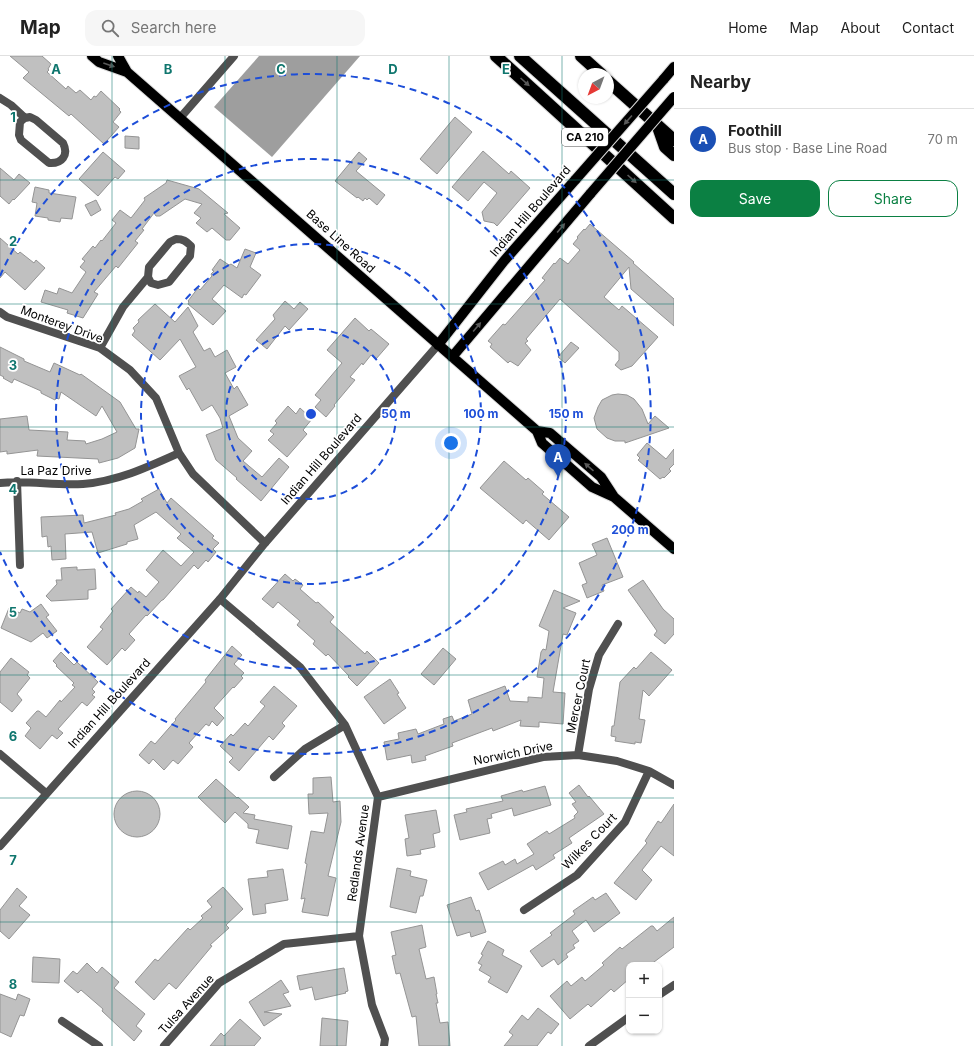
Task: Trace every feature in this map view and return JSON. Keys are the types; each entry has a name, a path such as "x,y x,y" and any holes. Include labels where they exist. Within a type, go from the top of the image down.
{"highway":[{"name":"CA 210","path":"496,56 674,218"},
{"path":"520,56 674,194"},
{"path":"581,56 594,68"},
{"path":"614,86 674,140"},
{"path":"658,126 665,147 674,155"}],"main road":[{"name":"Base Line Road","path":"92,56 99,62 127,72"},
{"name":"Base Line Road","path":"118,56 127,72 537,431 550,433 601,477 614,497 674,549"},
{"name":"Indian Hill Boulevard","path":"438,345 504,261 674,67"},
{"path":"452,357 674,97"}],"street":[{"path":"180,118 234,56"},
{"path":"0,98 11,105 25,118 30,117 36,120 63,143 66,148 66,154 60,162 49,163 21,140 18,129 20,122 25,118"},
{"path":"100,348 123,307 148,277 149,267 170,242 176,239 182,239 187,242 190,246 190,256 168,282 158,285 152,282 148,277"},
{"name":"Monterey Drive","path":"0,312 7,317 100,348 130,370 156,398 179,453 193,474 265,543"},
{"name":"Indian Hill Boulevard","path":"0,846 220,599 265,543 438,345"},
{"name":"La Paz Drive","path":"0,483 17,481 82,484 110,480 136,472 179,453"},
{"path":"17,481 20,565"},
{"name":"Redlands Avenue","path":"220,599 300,667 345,724 378,797 359,936 372,1005 385,1040 384,1046"},
{"name":"Mercer Court","path":"578,755 589,689 599,655 618,624"},
{"path":"274,777 305,749 345,724"},
{"path":"0,754 46,793"},
{"name":"Norwich Drive","path":"378,797 543,757 578,755 617,761 649,771 674,785"},
{"name":"Wilkes Court","path":"524,910 576,875 625,822 649,771"},
{"name":"Tulsa Avenue","path":"164,1046 219,983 284,944 359,936"},
{"path":"662,993 674,984"},
{"path":"593,1045 626,1019"},
{"path":"62,1021 99,1046"}],"shaded area":[{"path":"259,56 360,56 272,157 214,107"}],"building":[{"path":"10,56 42,56 51,64 47,72 66,89 68,86 76,93 80,90 91,100 101,91 120,109 119,110 121,112 113,122 119,127 104,144 71,114 69,116 23,78 29,72"},
{"path":"455,117 472,132 437,174 420,159"},
{"path":"125,136 139,137 139,149 125,148"},
{"path":"483,151 509,174 511,171 530,188 497,226 494,223 484,221 482,212 497,193 484,182 468,201 452,187"},
{"path":"103,152 125,171 118,179 115,177 98,196 79,179"},
{"path":"359,152 367,159 356,171 385,195 377,205 369,198 367,200 365,198 363,201 358,197 357,198 335,181"},
{"path":"0,168 14,180 19,174 30,183 9,204 0,196"},
{"path":"167,180 199,189 228,213 224,214 240,228 230,240 226,240 212,228 207,232 196,223 201,218 194,213 202,204 185,199 160,216 156,216 154,213 142,229 144,230 135,241 138,243 118,268 116,266 94,292 98,294 83,318 67,313 68,310 41,302 45,290 57,294 59,288 72,293 86,272 80,267 85,261 82,259 93,246 95,248 101,240 102,241 116,223 112,220 120,210 131,218 145,200 144,198 166,183"},
{"path":"35,187 49,190 49,193 76,197 72,219 61,218 60,222 35,216 37,203 32,202"},
{"path":"96,200 101,210 91,216 85,205"},
{"path":"590,224 674,299 674,326 631,289 629,267 604,297 619,310 622,306 658,337 632,366 621,370 615,365 619,360 619,352 560,299 526,339 528,341 525,343 531,350 518,366 510,361 508,363 490,347 492,344 488,341 503,324 505,325 545,280 542,278 554,263 555,264 560,258 568,264 580,250 573,244 578,238 577,237"},
{"path":"0,238 18,254 20,252 34,263 36,260 45,268 25,290 5,272 0,278"},
{"path":"245,249 256,253 250,267 261,275 242,298 224,285 212,299 226,311 213,325 188,304 188,301 198,288 200,290 212,276 211,274 214,271 212,270 220,259 237,268"},
{"path":"285,301 294,309 300,302 308,309 289,330 285,326 267,349 256,340 275,319 273,315"},
{"path":"155,304 175,322 188,307 198,326 193,332 204,351 210,348 215,357 227,350 236,367 225,373 234,389 237,386 248,405 229,416 238,438 252,451 243,461 262,477 279,458 289,467 261,501 216,460 206,435 223,428 220,418 212,405 202,411 189,388 187,390 179,376 196,367 180,339 160,360 132,335 135,331 133,328 139,322 138,320"},
{"path":"355,318 369,331 371,329 389,344 376,359 371,355 363,365 362,363 350,377 355,380 326,417 315,407 321,400 315,395 342,363 327,350"},
{"path":"571,342 579,348 565,363 558,357"},
{"path":"0,347 24,359 24,361 50,372 54,363 80,375 81,374 120,402 136,429 139,429 135,448 118,458 99,463 98,459 37,456 38,450 7,454 7,451 0,452 0,419 27,416 29,430 68,432 67,440 85,441 86,444 117,432 102,406 96,416 61,392 59,399 56,398 55,400 41,393 41,391 14,379 12,383 3,378 4,377 0,375"},
{"path":"618,394 627,395 634,399 642,409 648,424 655,416 669,428 625,443 625,441 615,441 607,438 597,429 594,418 602,400"},
{"path":"288,406 296,414 300,408 312,419 303,430 307,434 287,457 268,440 274,434 270,431 277,423 275,421"},
{"path":"647,443 666,459 674,449 674,464 669,469 671,471 664,478 663,477 660,479 638,460 640,458 637,455"},
{"path":"504,461 526,480 528,478 544,492 542,494 569,517 549,540 526,520 523,524 480,488"},
{"path":"159,489 167,503 171,498 214,536 212,538 219,543 213,549 216,552 208,562 206,560 198,569 194,565 163,600 147,616 146,615 129,634 135,640 125,651 122,648 107,665 87,647 103,629 100,627 113,611 111,609 131,587 146,597 159,582 146,570 163,550 181,566 194,552 177,538 181,534 156,512 134,525 138,539 98,553 92,532 65,534 66,559 52,560 51,546 48,547 47,536 42,537 41,517 83,515 84,523 116,515 115,513 129,509 143,501 141,499"},
{"path":"607,538 623,577 602,585 604,591 587,598 582,585 587,583 579,563 597,555 592,544"},
{"path":"77,567 77,570 95,569 96,589 88,590 88,599 51,601 46,596 57,584 56,580 62,580 61,568"},
{"path":"285,574 293,581 295,579 303,585 300,589 316,603 318,602 334,617 330,622 365,654 367,651 379,663 357,686 328,654 326,656 313,644 315,641 297,625 300,621 278,602 273,608 262,599"},
{"path":"643,580 663,609 674,619 674,634 665,644 654,635 657,631 628,590"},
{"path":"554,590 580,601 563,608 576,613 567,635 563,634 553,692 565,693 563,724 539,722 539,727 520,726 521,720 493,731 492,728 452,743 453,746 425,756 426,760 412,763 411,755 387,760 384,742 399,739 398,733 416,729 418,734 444,724 443,719 452,716 454,721 472,714 468,700 505,686 510,701 528,702 528,697 542,698 544,678 537,677 541,652 543,649 546,650 549,631 539,626"},
{"path":"41,604 49,615 46,617 57,631 47,638 43,633 31,642 1,628 9,608 20,613 22,609 30,612"},
{"path":"232,646 242,655 234,664 244,673 241,676 243,678 214,708 224,718 217,726 212,721 209,726 206,724 189,743 193,747 178,764 173,760 164,770 153,759 149,764 139,755 151,741 155,744 176,720 175,719 206,682 205,680"},
{"path":"443,648 456,659 434,685 421,674"},
{"path":"61,652 74,665 77,662 98,682 92,689 95,692 92,695 95,697 87,706 82,702 58,729 63,733 57,739 52,735 40,749 25,736 31,728 26,723 37,711 46,717 60,700 61,702 75,687 72,685 74,683 56,666 57,665 53,661"},
{"path":"651,652 672,670 649,696 643,690 639,719 645,720 641,743 635,742 635,744 615,741 616,737 611,736 612,726 614,726 620,682 634,667 636,669"},
{"path":"11,658 29,672 27,675 30,678 17,694 22,700 12,712 0,702 0,672"},
{"path":"390,679 406,708 384,724 364,697"},
{"path":"274,686 297,706 282,723 285,726 273,740 269,736 239,771 229,762 233,758 220,746 231,734 233,736 245,723 248,726 265,706 260,702"},
{"path":"331,777 333,802 340,801 341,822 328,876 336,878 328,916 302,912 305,898 301,899 307,864 305,863 311,831 324,833 328,813 309,814 308,794 313,794 313,778"},
{"path":"216,779 249,807 243,813 255,815 254,819 292,826 288,849 256,843 259,830 248,828 248,824 235,812 225,823 198,797"},
{"path":"579,785 604,814 569,838 572,843 553,855 555,858 536,870 533,865 488,890 479,873 503,861 505,865 515,859 517,864 534,854 527,844 547,831 549,834 575,818 574,816 578,812 572,804 576,802 569,793"},
{"path":"545,786 551,805 514,816 512,808 491,814 492,818 487,819 490,833 460,840 454,815 467,812 466,809 503,801 501,796"},
{"path":"132,791 142,791 150,795 156,801 160,809 160,819 156,827 150,833 142,837 132,837 124,833 118,827 114,819 114,809 118,801 124,795"},
{"path":"674,804 674,856 661,846 642,870 652,880 636,900 614,883 647,843 645,841 658,821 661,823"},
{"path":"436,810 440,832 433,834 435,847 420,850 421,854 407,856 405,839 409,838 405,815"},
{"path":"397,868 411,871 410,876 427,880 423,896 420,896 416,913 390,907"},
{"path":"283,869 288,900 265,904 266,913 253,915 248,879 268,877 267,871"},
{"path":"223,887 243,909 226,925 229,928 210,945 212,946 176,989 169,983 154,1000 135,982 155,959 158,961 188,928 190,930 203,918 201,916 212,907 207,901"},
{"path":"17,888 27,897 19,906 30,915 9,939 0,931 0,910"},
{"path":"606,893 620,913 594,932 586,920 572,931 579,941 573,945 575,948 566,954 568,957 558,965 554,959 542,967 530,951 552,935 550,933 575,914 573,911 593,897 595,900"},
{"path":"471,897 476,911 479,910 486,932 471,937 470,932 457,936 447,905"},
{"path":"674,917 674,947 654,962 626,962 626,982 614,992 611,989 591,1007 588,1004 570,1019 550,996 567,981 571,986 582,977 585,981 604,965 602,963 620,947 622,949 651,926 653,926 657,931"},
{"path":"422,925 426,947 419,949 426,979 434,977 438,1003 436,1003 440,1023 448,1022 450,1046 419,1046 416,1016 412,1017 400,973 396,974 392,956 396,955 391,932"},
{"path":"488,941 504,950 502,955 522,966 507,993 488,982 491,977 479,970 482,965 478,963 483,955 481,954"},
{"path":"33,957 60,959 59,983 32,982"},
{"path":"87,963 97,973 102,967 119,982 114,988 145,1014 136,1026 142,1031 134,1041 102,1011 103,1009 81,990 78,993 64,981 73,971 77,974"},
{"path":"344,968 348,991 345,992 346,993 315,1000 312,987 300,990 297,976"},
{"path":"281,980 289,992 283,994 291,1006 264,1012 282,1014 264,1026 249,1002"},
{"path":"0,994 16,1000 18,994 30,999 24,1016 20,1015 11,1037 0,1032"},
{"path":"538,1008 559,1024 551,1034 548,1032 537,1046 504,1046 513,1035 509,1032 522,1015 528,1020"},
{"path":"322,1018 348,1021 346,1046 320,1046"},
{"path":"240,1019 261,1038 254,1046 210,1046 221,1033 224,1036"}],"place":[{"name":"Foothill","path":"558,477"}]}
